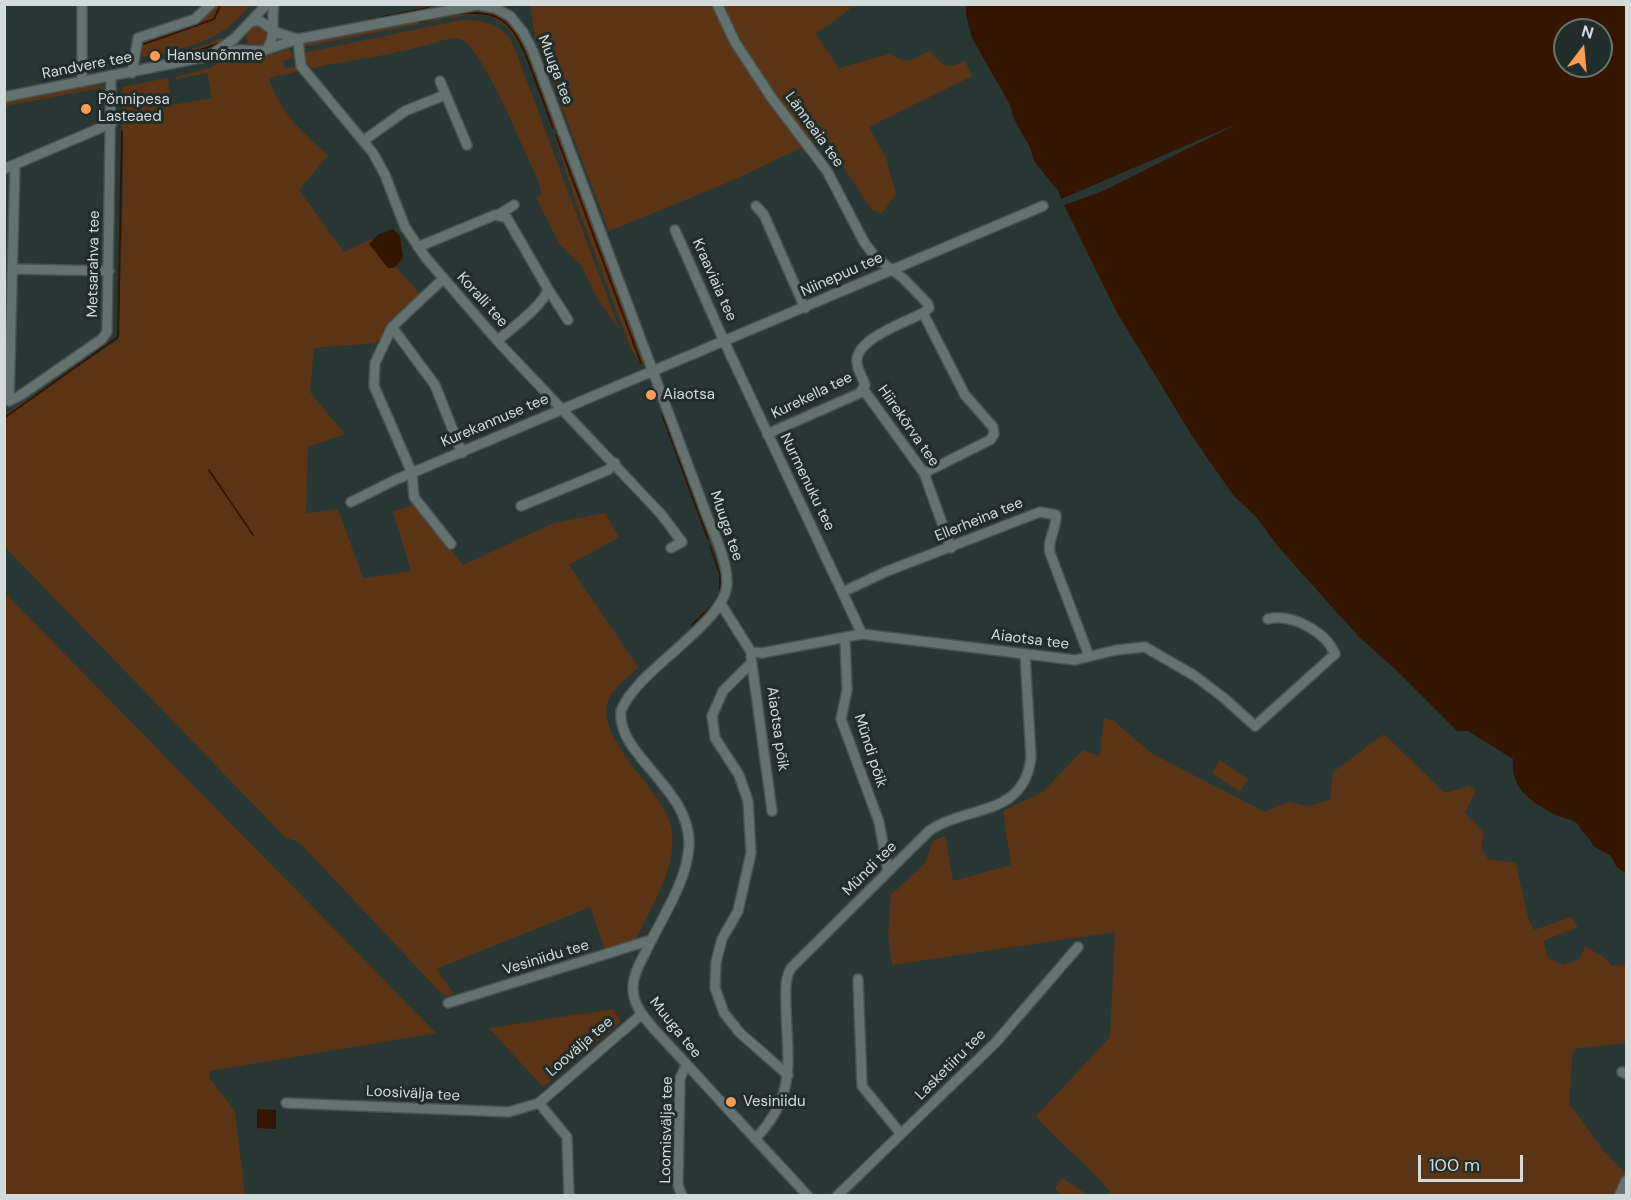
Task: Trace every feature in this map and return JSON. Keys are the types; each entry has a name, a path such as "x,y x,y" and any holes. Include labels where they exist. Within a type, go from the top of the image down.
{"street":[{"path":"82,4 82,82"},
{"path":"132,73 138,38 195,19 211,4"},
{"name":"Randvere tee","path":"209,55 242,31 267,4"},
{"path":"268,48 272,42 274,4"},
{"name":"Länneaia tee","path":"717,4 735,42 771,97 827,171 864,242 876,258 928,303 928,308 924,313"},
{"name":"Muuga tee","path":"268,48 433,8 486,6 510,16 523,32 653,370 726,571 727,586 721,604 636,686 621,711 624,732 682,810 688,830 689,849 683,872 633,984 636,1006 686,1066 808,1196"},
{"path":"253,21 266,24 271,29 298,39"},
{"path":"242,31 241,38 249,50"},
{"name":"Koralli tee","path":"298,39 301,66 363,141 385,175 405,227 418,247 443,279 615,463 677,535 682,542 671,548"},
{"name":"Randvere tee","path":"4,97 132,73 209,55 249,50 262,51 268,48"},
{"name":"Metsarahva tee","path":"13,269 9,401 102,339 108,325 111,77"},
{"path":"440,81 467,145"},
{"path":"363,141 405,111 445,95"},
{"path":"4,169 112,123"},
{"path":"15,165 13,269 109,271"},
{"path":"418,247 498,215 514,205"},
{"path":"756,206 764,215 805,308"},
{"name":"Niinepuu tee","path":"653,370 1043,206"},
{"path":"498,215 507,218 568,320"},
{"name":"Kraaviaia tee","path":"675,230 724,341"},
{"path":"443,279 392,327 375,363 374,386 412,473 418,504 451,544"},
{"path":"498,340 539,303 548,289"},
{"path":"924,313 965,395 993,427 994,434 990,440 924,473"},
{"name":"Kurekella tee","path":"767,434 863,389 865,385 856,364 866,342 924,313"},
{"path":"392,327 435,385 462,453"},
{"name":"Nurmenuku tee","path":"724,341 862,634"},
{"name":"Kurekannuse tee","path":"351,501 653,370"},
{"name":"Hiirekõrva tee","path":"863,389 924,473 951,548"},
{"path":"521,506 609,470 615,463"},
{"name":"Ellerheina tee","path":"843,592 885,572 1040,512 1056,515 1056,522 1048,544 1050,553 1089,656"},
{"path":"721,604 751,652"},
{"name":"Aiaotsa tee","path":"751,652 762,653 862,634 1075,660 1132,647 1144,647 1195,676 1224,698 1254,726 1335,654 1332,646 1315,629 1279,616 1268,619"},
{"name":"Mündi põik","path":"844,638 847,690 841,720 879,822 888,871"},
{"name":"Aiaotsa põik","path":"751,652 772,812"},
{"name":"Mündi tee","path":"755,1139 781,1105 788,1075 786,990 788,973 888,871 939,824 982,811 1015,795 1029,770 1031,758 1025,654"},
{"path":"751,663 723,691 712,716 715,738 739,775 748,801 751,853 738,911 722,939 716,962 715,988 724,1013 740,1033 788,1075"},
{"name":"Vesiniidu tee","path":"448,1003 651,940"},
{"name":"Lasketiiru tee","path":"837,1196 996,1042 1078,947"},
{"path":"858,979 861,1086 901,1134"},
{"name":"Loovälja tee","path":"539,1103 642,1014"},
{"name":"Loomisvälja tee","path":"682,1196 678,1185 680,1078 686,1066"},
{"name":"Loosivälja tee","path":"286,1103 499,1113 539,1103"},
{"path":"539,1103 567,1137 569,1196"},
{"path":"1619,1196 1626,1181"}],"shaded area":[{"path":"966,4 1626,5 1626,874 1616,866 1611,856 1593,846 1578,824 1555,815 1522,792 1515,778 1513,759 1468,731 1457,731 1394,668 1360,638 1280,549 1256,517 1234,496 1194,439 1116,311 1064,205 1103,191 1241,122 1061,199 1059,192 1034,161 1030,147 1015,121 1009,103 972,38 966,15"},
{"path":"215,5 250,5 227,28 199,43 169,52 136,58 141,41 192,24 201,19"},
{"path":"530,5 848,5 850,9 816,34 839,68 889,54 904,61 911,60 930,51 945,65 965,61 972,76 869,127 886,158 896,194 882,213 872,210 824,137 729,182 609,231 535,37"},
{"path":"476,9 500,15 519,33 556,128 553,130 529,63 511,32 499,21 485,15 444,16"},
{"path":"440,15 441,19 429,22 302,47 305,43"},
{"path":"461,20 491,24 503,32 513,44 620,331 597,298 581,265 560,245 536,197 541,194 538,180 503,104 481,62 462,40 446,39 402,51 313,68 303,62 303,53"},
{"path":"257,25 265,28 268,36 265,44 257,47 249,44 246,36 249,28"},
{"path":"220,38 225,41 202,52 168,60 168,56 206,45"},
{"path":"289,49 294,57 283,61 284,68 296,67 299,71 269,78 273,90 293,121 328,155 299,190 344,252 371,239 423,297 376,343 314,348 310,392 345,434 308,447 306,513 338,509 363,578 411,571 393,511 415,505 463,565 554,523 605,513 619,537 569,565 638,667 615,689 607,705 608,722 615,740 654,794 671,826 671,855 668,870 636,939 605,949 590,907 441,967 437,970 454,994 443,995 299,842 286,838 5,547 5,414 118,340 123,203 122,87 168,78 171,105 212,98 207,73 176,79 176,77 210,68 222,60 236,56 261,58"},
{"path":"98,85 107,87 5,106 5,102"},
{"path":"558,133 646,362 641,365 630,347 578,209 554,134"},
{"path":"393,229 400,236 403,258 394,268 388,268 369,244 379,234"},
{"path":"5,593 436,1033 210,1071 209,1077 235,1112 245,1195 5,1195"},
{"path":"1104,718 1114,721 1151,753 1265,812 1288,802 1307,806 1330,800 1333,772 1384,734 1445,793 1469,786 1476,790 1465,813 1484,832 1481,848 1488,859 1516,863 1528,918 1534,930 1571,917 1578,927 1543,941 1548,958 1563,965 1580,959 1585,946 1602,956 1612,966 1626,964 1626,1043 1573,1049 1569,1103 1602,1149 1626,1174 1626,1195 1112,1195 1104,1184 1036,1116 1110,1037 1115,932 892,965 888,936 891,895 925,863 933,841 945,836 953,881 1011,865 1003,811 1043,792 1083,750 1100,756"},
{"path":"1220,760 1248,779 1240,792 1212,773"},
{"path":"613,1009 621,1022 543,1087 489,1028"},
{"path":"257,1109 276,1110 276,1129 257,1128"},
{"path":"1062,1178 1088,1195 1062,1195 1055,1189"}],"waterway":[{"path":"144,44 214,19 221,4"},
{"path":"382,17 428,8"},
{"path":"446,16 464,13 491,15 509,27 524,50 553,128"},
{"path":"233,33 252,14"},
{"path":"420,22 439,17"},
{"path":"180,57 220,43"},
{"path":"4,418 118,337 122,132"},
{"path":"556,135 641,363"},
{"path":"662,414 708,539"},
{"path":"209,470 253,535"},
{"path":"710,546 720,574 720,593"},
{"path":"692,625 714,604"}],"place":[{"name":"Hansunõmme","path":"155,56"},
{"name":"Põnnipesa Lasteaed","path":"86,109"},
{"name":"Aiaotsa","path":"651,395"},
{"name":"Vesiniidu","path":"731,1102"}]}
